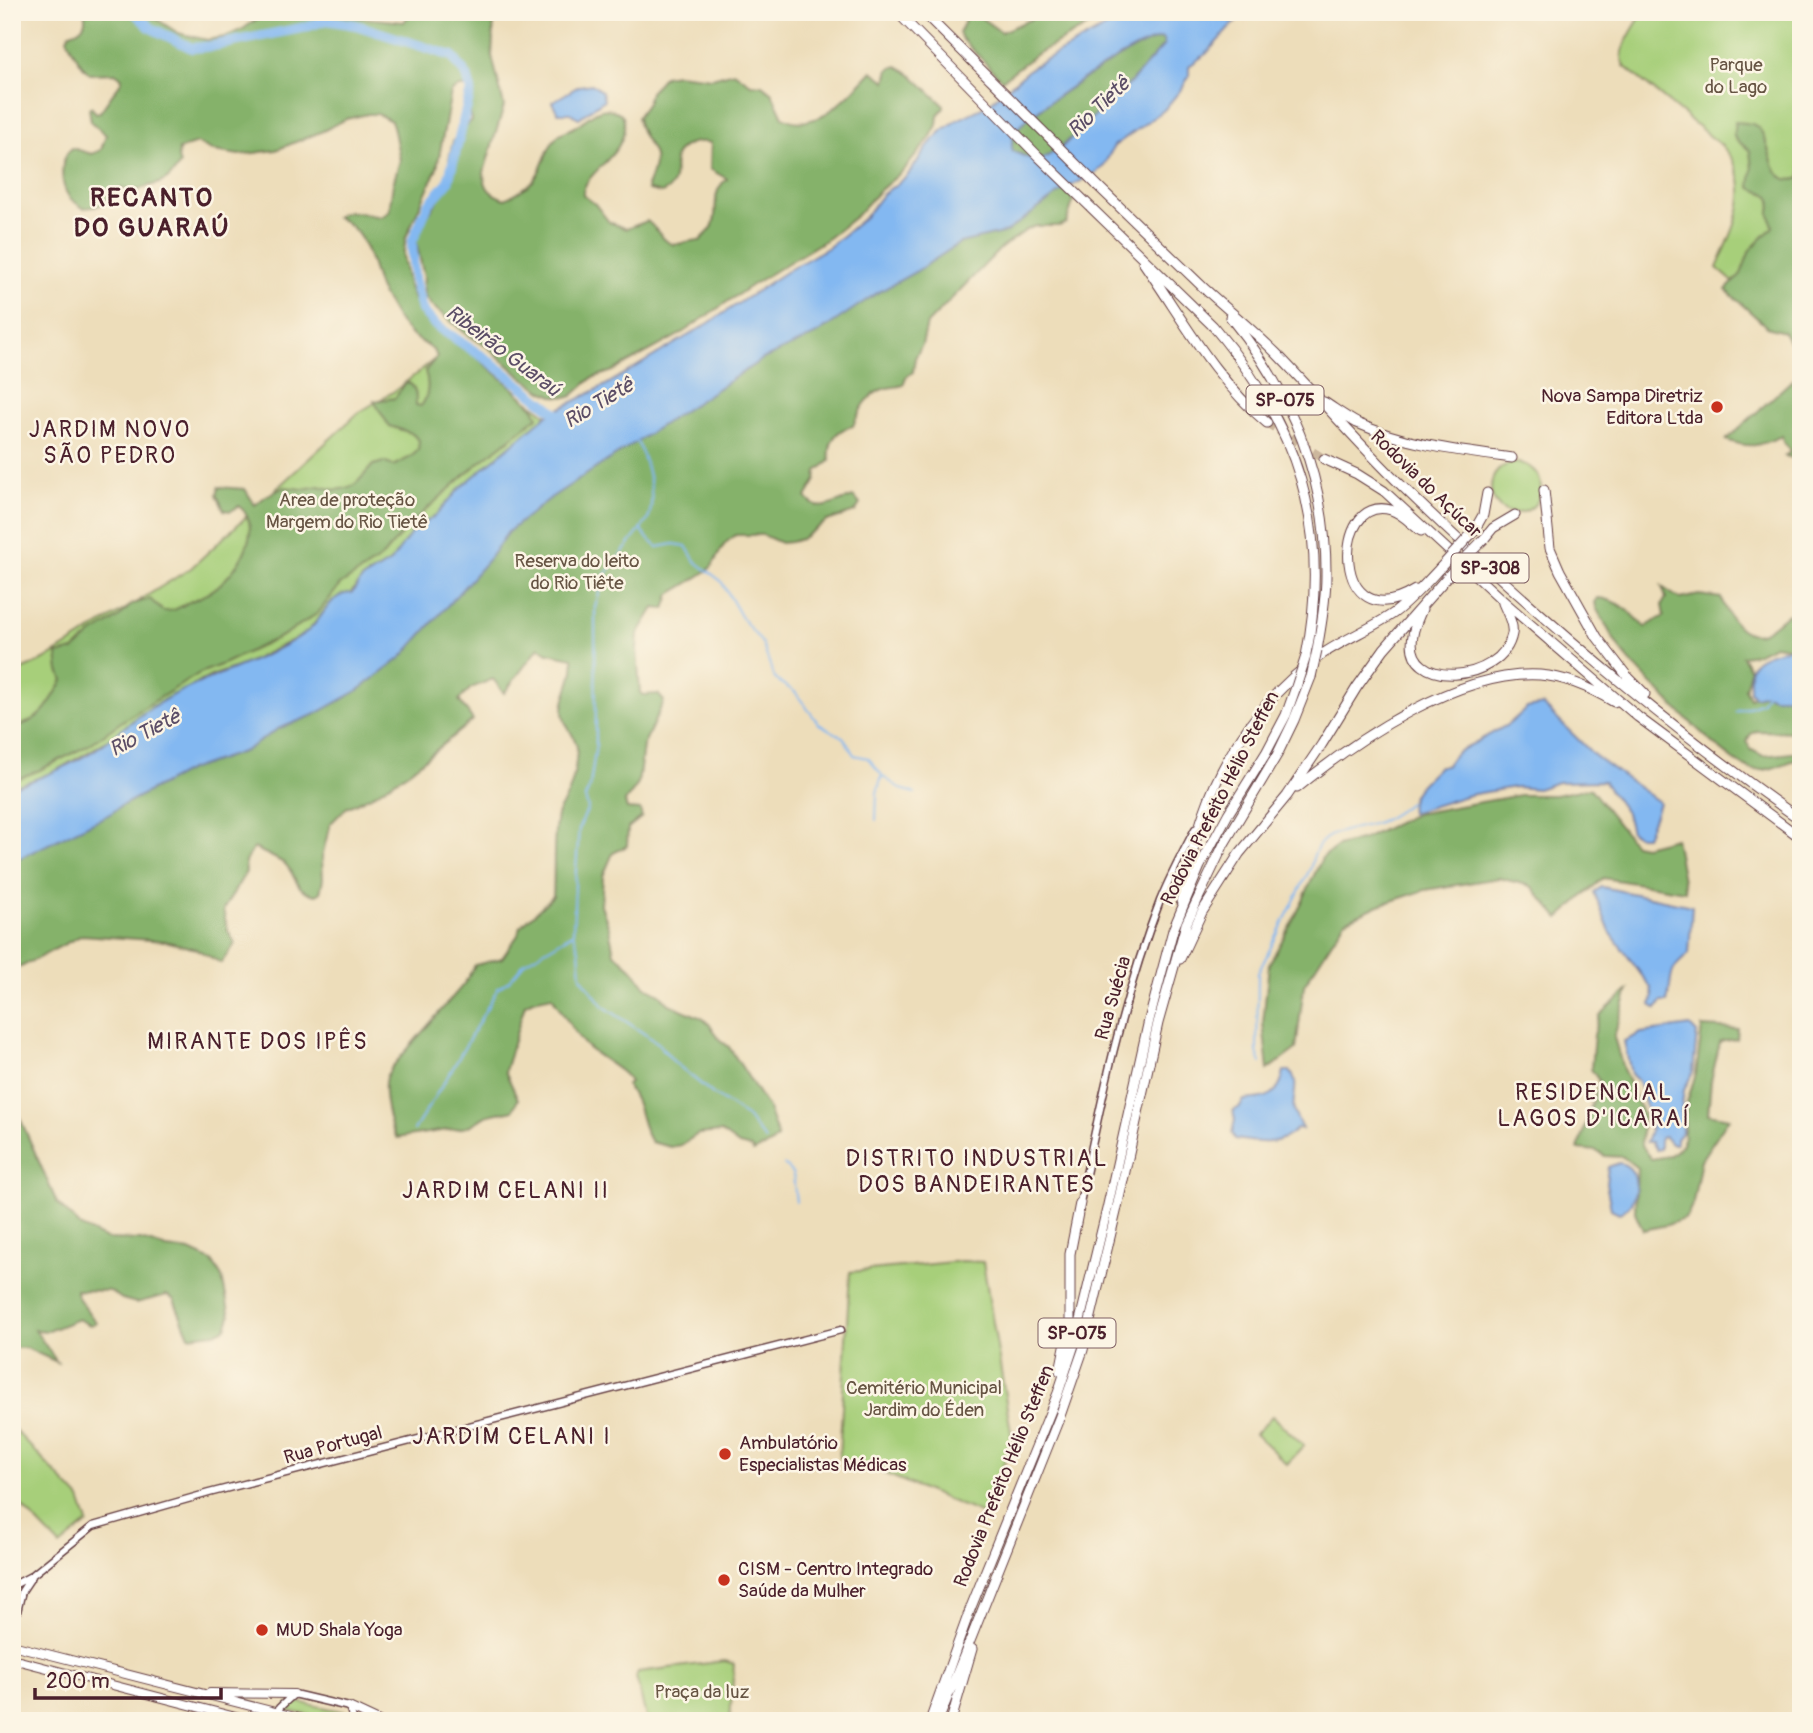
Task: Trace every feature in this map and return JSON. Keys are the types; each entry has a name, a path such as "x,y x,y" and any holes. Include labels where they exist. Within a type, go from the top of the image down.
{"highway":[{"name":"Rodovia Prefeito Hélio Steffen","path":"897,12 1213,326 1239,356 1261,389 1295,458 1305,492 1315,577 1313,619 1306,656 1286,715 1200,866 1173,930 1149,1020 1074,1345 1058,1393 971,1607 930,1721"},
{"name":"Rodovia Prefeito Hélio Steffen","path":"923,12 1205,289 1263,360 1296,420 1309,456 1324,535 1326,576 1317,650 1311,677 1294,720 1277,755 1224,844 1186,924 1166,989 1083,1350 1060,1416 938,1721"},
{"path":"1130,244 1210,364 1233,391 1267,423"},
{"name":"Rodovia do Açúcar","path":"1205,289 1275,352 1386,471 1509,585 1667,718 1801,820"},
{"path":"1314,396 1355,422 1407,441 1511,458"},
{"name":"Rodovia do Açúcar","path":"1324,459 1357,474 1384,491 1501,598 1638,717 1801,838"},
{"path":"1544,490 1550,548 1560,570 1597,636 1614,660 1667,718"},
{"path":"1173,930 1204,812 1229,757 1246,730 1266,704 1323,654 1394,612 1426,583 1474,531 1483,515 1487,493"},
{"path":"1426,583 1404,597 1388,602 1376,601 1366,596 1352,578 1348,564 1351,533 1367,513 1380,509 1391,510 1439,542"},
{"path":"1166,989 1202,912 1221,881 1239,854 1287,796 1384,649 1493,528 1515,515"},
{"path":"1426,601 1412,637 1413,650 1420,663 1431,671 1446,675 1480,669 1502,653 1512,633 1510,619 1501,598"},
{"path":"1287,796 1332,760 1385,726 1440,698 1475,685 1509,677 1538,675 1561,678 1598,692 1638,717"},
{"path":"1058,1393 1058,1376 1070,1322 1070,1254 1080,1203"},
{"path":"951,1721 988,1594"}],"main road":[{"path":"12,1645 98,1666 279,1717 310,1721"},
{"path":"12,1660 251,1721"},
{"path":"193,1693 294,1694"},
{"path":"349,1707 379,1721"}],"street":[{"name":"Rua Suécia","path":"1080,1203 1121,1021 1144,947 1161,899 1204,812"},
{"name":"Rua Portugal","path":"12,1586 31,1576 93,1526 209,1493 841,1330"},
{"path":"12,1633 22,1591 31,1576"},
{"path":"279,1717 282,1702 294,1694 349,1707 354,1721"}],"green space":[{"path":"84,12 146,12 178,33 207,40 225,37 243,29 267,12 334,12 346,16 404,22 411,12 492,12 492,56 504,106 484,172 489,190 505,199 520,191 536,177 559,134 598,111 609,109 623,117 623,135 612,155 589,179 583,195 595,204 609,222 626,229 647,221 672,244 700,241 711,230 716,196 727,179 710,169 711,143 697,142 680,149 676,155 670,188 662,193 648,190 654,155 640,129 637,117 647,103 650,92 664,76 677,74 712,78 734,72 751,84 762,85 772,93 783,117 808,121 832,109 872,71 886,81 889,69 897,66 916,79 944,108 938,115 937,125 930,138 904,170 879,191 857,215 827,239 752,285 679,335 613,371 592,378 571,397 553,396 542,391 489,348 465,333 425,297 417,232 451,180 449,159 453,141 471,121 467,96 469,87 459,87 451,92 437,168 406,237 403,256 408,284 426,321 473,354 512,387 534,408 538,417 475,466 408,526 380,559 340,585 318,613 284,635 200,673 89,745 12,781 12,728 38,716 53,697 63,680 57,654 74,650 92,634 118,618 132,604 150,599 163,611 173,610 212,591 234,569 246,548 250,525 239,506 231,511 224,510 217,495 219,487 245,489 255,505 284,487 303,489 319,486 336,490 346,488 355,485 373,465 384,462 393,466 411,457 418,450 419,440 411,433 389,426 374,401 395,398 406,382 414,388 416,405 421,406 428,389 425,371 437,357 409,333 397,318 379,288 361,238 336,217 346,212 357,212 381,217 389,212 400,160 391,121 378,114 346,119 276,150 239,155 214,151 197,143 179,149 180,164 160,183 134,192 121,188 102,204 92,207 83,208 69,197 63,178 65,158 72,148 92,154 101,150 106,135 91,122 89,108 96,113 100,112 122,78 115,73 90,74 74,52 67,38 70,33 83,26"},
{"path":"963,12 973,12 1001,32 1036,17 1066,24 1070,22 1074,12 1113,12 1035,55 1002,80 962,39 959,33 965,21"},
{"name":"Parque do Lago","path":"1643,12 1801,12 1801,341 1717,268 1740,206 1739,176 1733,161 1722,146 1624,66 1622,60 1625,46"},
{"path":"1163,38 1164,45 1124,90 1062,147 1041,160 1012,151 1016,130 1043,107 1110,63"},
{"path":"1735,122 1749,123 1762,132 1781,177 1789,180 1801,178 1801,361 1784,332 1767,327 1726,290 1741,274 1750,250 1773,227 1770,198 1750,187 1750,151 1736,140"},
{"name":"Reserva do leito do Rio Tiête","path":"1059,186 1072,196 1073,202 1066,223 1028,229 1001,248 927,324 913,372 906,377 903,385 886,388 874,394 861,409 853,426 841,431 834,438 830,461 817,471 816,480 806,497 811,503 822,507 854,497 860,504 855,512 827,521 801,539 791,542 781,543 763,535 736,535 724,546 710,568 670,594 665,609 654,608 638,634 640,693 658,694 664,701 643,746 638,784 625,802 627,809 640,810 642,817 628,828 627,846 613,853 603,876 601,905 614,953 646,987 660,994 669,1004 702,1018 729,1047 768,1108 778,1137 771,1144 753,1152 751,1148 739,1145 721,1132 698,1134 681,1145 671,1147 651,1142 635,1100 626,1085 630,1082 583,1043 552,996 525,1004 505,1071 518,1099 513,1110 486,1116 462,1128 397,1138 394,1133 385,1091 386,1077 392,1067 464,984 475,965 502,958 518,935 520,927 553,896 557,815 571,785 577,755 575,739 563,716 573,658 548,653 539,647 504,693 493,679 471,688 459,700 473,720 410,771 375,794 346,808 330,824 322,857 323,879 320,893 316,895 303,890 285,864 254,848 245,862 246,872 223,910 228,931 235,944 221,963 196,949 165,941 82,935 21,967 12,968 12,854 526,506 801,333"},
{"name":"Area de proteção Margem do Rio Tietê","path":"451,346 547,415 437,514 390,562 362,579 351,593 332,601 307,633 167,699 100,745 43,778 12,787 12,674 44,660 191,568 358,413 396,390"},
{"path":"1801,372 1801,460 1785,456 1791,451 1783,442 1782,436 1754,445 1742,445 1726,440"},
{"path":"1516,463 1534,470 1541,488 1534,506 1516,513 1498,506 1491,488 1498,470"},
{"path":"1662,587 1680,599 1699,595 1721,598 1731,618 1748,633 1763,632 1785,616 1801,610 1801,649 1774,645 1756,654 1742,656 1750,670 1745,689 1750,698 1759,694 1801,691 1801,732 1756,731 1747,741 1750,749 1763,756 1801,752 1801,758 1766,770 1754,770 1742,765 1706,737 1620,649 1595,602 1598,598 1618,604 1645,627 1664,616 1662,605 1666,598"},
{"path":"1590,788 1634,844 1644,846 1675,838 1685,891 1603,878 1559,918 1531,886 1499,878 1425,890 1379,905 1345,921 1304,985 1296,1049 1268,1070 1263,1023 1269,964 1296,915 1322,858 1338,846 1364,839 1415,814 1520,795 1555,795"},
{"path":"1628,990 1614,1037 1623,1069 1643,1115 1641,1144 1651,1159 1669,1156 1683,1144 1686,1105 1696,1074 1702,1027 1738,1029 1737,1039 1720,1042 1711,1081 1708,1114 1729,1118 1701,1160 1693,1203 1686,1218 1643,1230 1635,1212 1637,1168 1623,1157 1605,1156 1596,1151 1578,1149 1599,1081 1591,1069 1594,1035 1600,1015"},
{"path":"12,1100 57,1203 81,1227 106,1239 141,1240 167,1248 190,1251 212,1261 222,1277 230,1316 226,1328 215,1333 189,1336 174,1300 167,1295 136,1303 122,1299 110,1291 76,1290 77,1296 96,1323 90,1325 78,1319 48,1331 35,1330 57,1362 26,1348 12,1348"},
{"name":"Cemitério Municipal Jardim do Éden","path":"962,1261 983,1262 1012,1438 987,1516 879,1471 839,1458 850,1272"},
{"path":"1272,1416 1304,1446 1287,1464 1255,1434"},
{"path":"12,1427 80,1499 88,1523 60,1546 12,1496"},
{"name":"Praça da luz","path":"725,1661 734,1664 730,1721 647,1721 636,1677 638,1672"},
{"path":"292,1701 347,1712 350,1721 335,1721 284,1710"}],"water":[{"name":"Rio Tietê","path":"1134,12 1244,12 1206,54 1189,66 1189,76 1183,87 1164,110 1114,146 1103,167 1065,189 1006,232 960,243 877,293 815,335 763,359 552,497 508,532 489,559 401,658 359,690 314,715 278,729 245,751 189,770 110,814 12,862 12,787 78,760 169,697 273,652 305,633 331,603 344,594 352,593 362,579 390,562 412,532 437,514 460,488 547,415 604,386 829,247 865,217 882,195 907,176 943,130 986,106 1032,67","holes":["1163,38 1164,45 1124,90 1062,147 1041,160 1012,151 1016,130 1064,92 1150,42"]},
{"path":"592,84 602,92 604,100 579,118 570,113 558,113 552,102 579,86"},
{"path":"1801,647 1801,697 1773,697 1766,694 1755,697 1750,691 1750,673 1754,662 1772,653"},
{"path":"1543,705 1595,756 1659,802 1646,836 1631,832 1626,813 1603,781 1558,782 1537,789 1515,787 1469,795 1411,813 1415,792 1439,766 1446,766 1456,753 1509,724 1527,708"},
{"path":"1602,887 1692,906 1689,954 1673,971 1667,1002 1661,1002 1657,1009 1651,1005 1651,988 1610,932 1594,892"},
{"path":"1690,1026 1697,1033 1693,1072 1684,1090 1682,1132 1676,1139 1676,1144 1671,1144 1665,1137 1660,1138 1660,1149 1656,1150 1651,1142 1646,1142 1652,1125 1638,1081 1631,1074 1624,1041 1641,1033"},
{"path":"1284,1071 1290,1071 1295,1082 1293,1107 1302,1129 1298,1128 1276,1141 1252,1142 1235,1139 1232,1133 1235,1120 1233,1111 1240,1107 1244,1100 1266,1097 1275,1091"},
{"path":"1619,1163 1632,1172 1635,1187 1631,1203 1619,1213 1611,1209 1606,1183 1608,1167"}],"waterway":[{"name":"Ribeirão Guaraú","path":"134,12 151,28 192,48 306,27 326,20 356,25 452,56 467,76 471,90 448,182 428,205 412,242 414,279 422,310 435,325 488,360 564,419"},
{"path":"636,439 650,479 651,510 648,520 605,575 595,607 596,744 590,786 585,798 588,808 579,828 573,933 579,950 581,977 603,1006 658,1043 674,1062 713,1094 746,1116 765,1140"},
{"path":"640,528 658,547 674,544 686,546 695,561 721,581 742,618 762,643 775,679 795,692 819,724 844,738 854,755 868,758 882,775 877,793 876,820"},
{"path":"1736,712 1762,702 1766,694"},
{"path":"882,776 901,789 915,793"},
{"path":"1261,1063 1257,1052 1258,973 1311,867 1319,845 1334,834 1384,820 1409,803"},
{"path":"414,1130 498,988 510,980 525,962 572,934"},
{"path":"784,1165 793,1174 796,1202"}],"tunnel":[{"path":"1267,423 1324,459"}],"place":[{"name":"Nova Sampa Diretriz Editora Ltda","path":"1717,407"},
{"name":"Ambulatório Especialistas Médicas","path":"725,1454"},
{"name":"CISM - Centro Integrado Saúde da Mulher","path":"724,1580"},
{"name":"MUD Shala Yoga","path":"262,1630"}],"district":[{"name":"RECANTO DO GUARAÚ","path":"152,213"},
{"name":"JARDIM NOVO SÃO PEDRO","path":"110,442"},
{"name":"MIRANTE DOS IPÊS","path":"258,1041"},
{"name":"RESIDENCIAL LAGOS D'ICARAÍ","path":"1594,1105"},
{"name":"DISTRITO INDUSTRIAL DOS BANDEIRANTES","path":"977,1171"},
{"name":"JARDIM CELANI II","path":"506,1190"},
{"name":"JARDIM CELANI I","path":"512,1436"}]}
